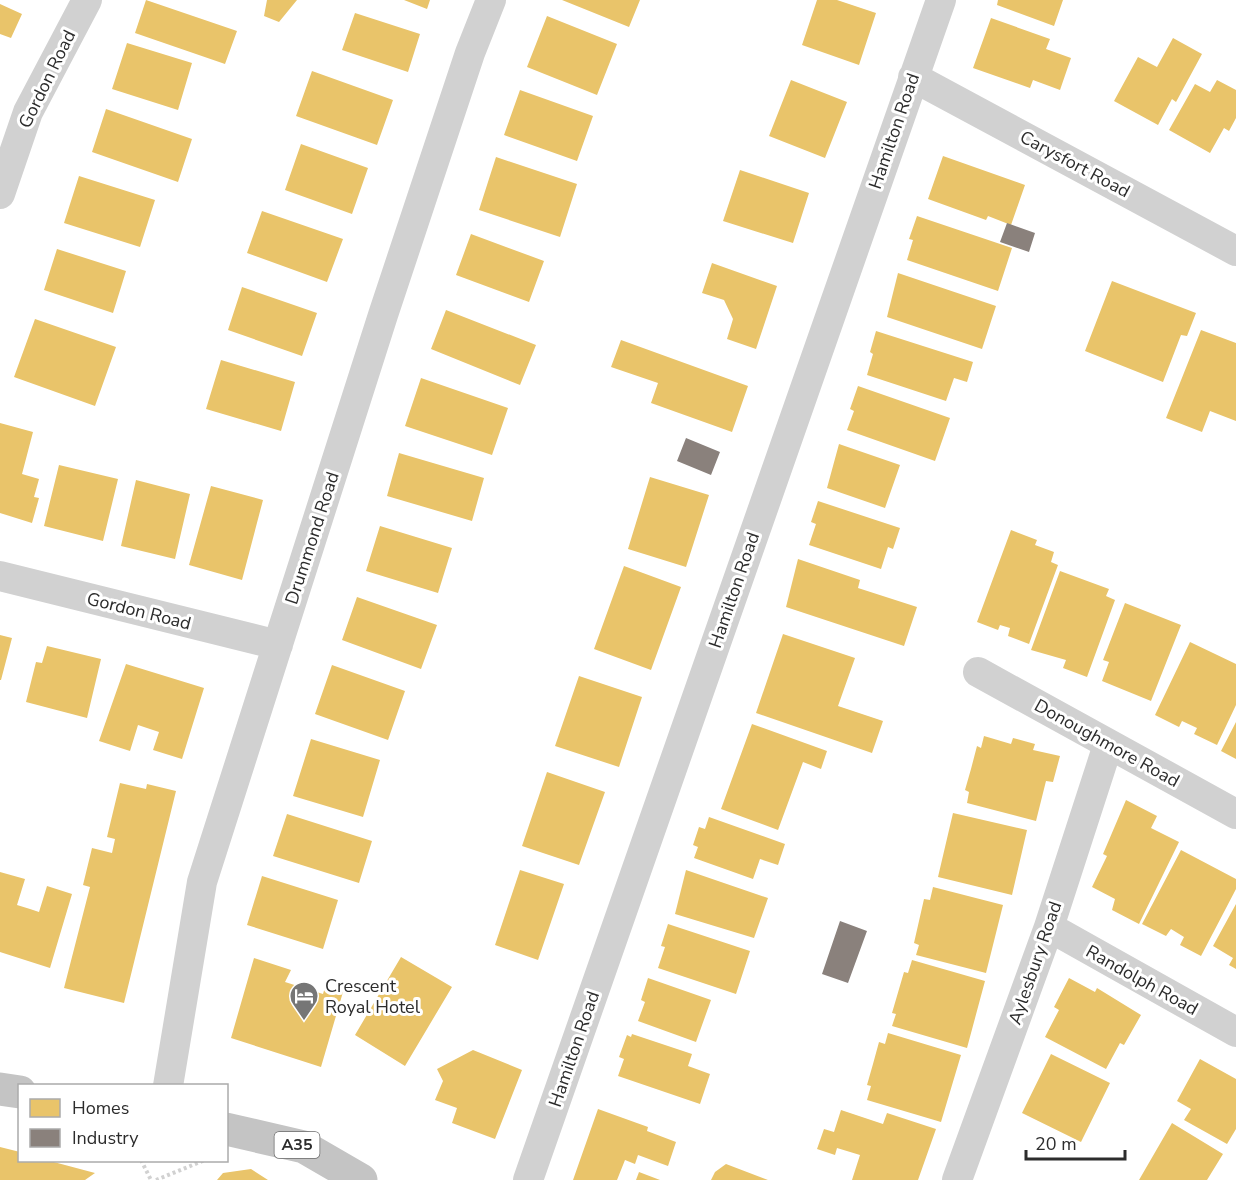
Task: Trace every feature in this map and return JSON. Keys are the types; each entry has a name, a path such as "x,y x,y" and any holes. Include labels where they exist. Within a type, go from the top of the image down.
{"main road":[{"path":"0,1089 18,1092"},
{"name":"A35","path":"228,1129 303,1147 361,1180"}],"street":[{"name":"Gordon Road","path":"0,194 28,112 87,0"},
{"name":"Drummond Road","path":"168,1084 202,882 383,315 470,53 491,0"},
{"name":"Hamilton Road","path":"528,1180 941,0"},
{"name":"Carysfort Road","path":"913,77 1236,251"},
{"name":"Gordon Road","path":"0,576 278,645"},
{"name":"Donoughmore Road","path":"978,672 1236,814"},
{"name":"Aylesbury Road","path":"957,1180 1049,927 1108,745"},
{"name":"Randolph Road","path":"1049,927 1236,1032"}],"path":[{"path":"142,1162 153,1180 202,1162"}],"building: Homes":[{"path":"146,0 237,31 225,64 135,33"},
{"path":"267,0 297,0 279,22 264,16"},
{"path":"404,0 430,0 427,9"},
{"path":"562,0 640,0 629,27"},
{"path":"817,0 837,0 876,13 859,65 802,45"},
{"path":"998,0 1063,0 1054,26 997,5"},
{"path":"0,4 22,14 11,38 0,34"},
{"path":"355,13 420,34 408,72 342,50"},
{"path":"547,16 617,44 597,95 527,67"},
{"path":"991,18 1050,39 1046,49 1071,58 1060,90 1033,80 1030,88 973,68"},
{"path":"1173,38 1202,54 1176,102 1172,99 1158,125 1114,101 1138,57 1157,67"},
{"path":"127,43 192,63 178,110 112,89"},
{"path":"312,71 393,100 377,145 296,116"},
{"path":"791,80 847,102 825,158 769,136"},
{"path":"1217,80 1236,90 1236,118 1229,131 1224,128 1210,153 1169,130 1195,84 1210,92"},
{"path":"520,90 593,116 577,161 504,135"},
{"path":"106,109 192,139 178,182 92,152"},
{"path":"301,144 368,168 352,214 285,190"},
{"path":"943,156 1025,185 1011,225 988,216 986,220 928,199"},
{"path":"496,157 577,184 560,237 479,210"},
{"path":"740,170 809,193 793,243 723,221"},
{"path":"79,176 155,200 140,247 64,223"},
{"path":"262,211 343,239 327,282 247,253"},
{"path":"917,216 1012,248 998,291 907,260 913,240 909,239"},
{"path":"471,234 544,261 529,302 456,275"},
{"path":"57,249 126,271 113,313 44,290"},
{"path":"712,263 777,286 756,349 727,339 733,319 724,300 702,293"},
{"path":"898,273 996,306 982,349 887,317"},
{"path":"1112,281 1196,313 1187,336 1181,335 1163,382 1085,351"},
{"path":"242,287 317,313 302,356 228,330"},
{"path":"446,310 536,345 520,385 431,349"},
{"path":"35,319 116,347 95,406 14,377"},
{"path":"1201,330 1236,343 1236,421 1210,411 1202,432 1166,418"},
{"path":"876,331 973,362 967,382 954,378 946,401 867,375"},
{"path":"621,340 748,386 732,432 651,403 658,383 611,367"},
{"path":"221,360 295,382 281,431 206,409"},
{"path":"421,378 508,408 492,455 405,426"},
{"path":"858,386 950,418 935,461 847,430 854,411 850,409"},
{"path":"0,423 33,432 22,474 39,479 34,497 39,498 32,523 0,513"},
{"path":"839,444 900,465 885,508 827,488"},
{"path":"399,453 484,478 472,521 387,496"},
{"path":"59,465 118,479 103,541 44,526"},
{"path":"650,477 709,495 686,567 628,549"},
{"path":"136,480 190,494 175,559 121,546"},
{"path":"211,486 263,500 242,580 189,565"},
{"path":"818,501 900,528 893,549 888,547 881,569 809,545 816,524 811,522"},
{"path":"380,526 452,548 438,593 366,571"},
{"path":"1011,530 1037,540 1035,545 1054,552 1051,562 1058,565 1029,644 1008,636 1010,628 1000,625 998,630 977,622"},
{"path":"798,559 860,580 858,588 917,607 904,646 786,607"},
{"path":"624,566 681,587 651,670 594,649"},
{"path":"1060,571 1109,589 1106,596 1115,600 1087,677 1063,668 1066,660 1031,650"},
{"path":"357,597 437,625 421,669 342,640"},
{"path":"1125,603 1181,625 1151,701 1102,681 1109,662 1103,660"},
{"path":"783,634 855,658 838,706 883,721 872,753 756,713"},
{"path":"0,635 12,638 1,680 0,680"},
{"path":"1190,642 1236,664 1236,705 1217,745 1194,734 1197,728 1182,721 1179,727 1155,715"},
{"path":"47,646 101,659 87,718 26,702 36,662 42,663"},
{"path":"126,664 204,688 182,759 153,750 159,732 138,725 130,751 99,741"},
{"path":"332,665 405,691 388,740 315,714"},
{"path":"579,676 642,697 619,767 555,746"},
{"path":"1236,722 1236,759 1221,751"},
{"path":"752,724 827,751 821,769 803,762 778,830 721,809"},
{"path":"984,736 1011,744 1013,738 1035,744 1033,750 1060,756 1053,782 1046,781 1036,821 967,803 969,792 965,790 977,746 981,748"},
{"path":"311,739 380,760 363,817 293,796"},
{"path":"547,772 605,792 579,865 522,846"},
{"path":"120,783 146,789 147,784 176,791 124,1003 64,988 90,887 83,885 92,848 112,853 115,839 107,837"},
{"path":"1126,800 1157,816 1151,828 1179,842 1139,924 1112,910 1115,899 1092,887 1107,856 1103,854"},
{"path":"953,813 1027,830 1012,895 938,877"},
{"path":"287,814 372,841 359,883 273,856"},
{"path":"709,817 785,844 778,865 760,859 753,879 694,858 698,847 693,845 699,827 705,829"},
{"path":"1181,850 1236,879 1236,889 1201,956 1180,945 1184,937 1171,929 1166,936 1142,924"},
{"path":"520,870 564,884 538,960 495,945"},
{"path":"686,870 768,898 754,938 675,914"},
{"path":"0,872 25,879 17,905 39,912 47,886 72,894 50,968 0,952"},
{"path":"262,876 338,900 323,949 247,925"},
{"path":"933,887 1003,905 986,973 916,955 919,945 914,943 924,899 930,900"},
{"path":"1236,904 1236,969 1229,965 1233,958 1213,946"},
{"path":"668,924 750,951 736,994 658,968 665,947 661,946"},
{"path":"401,957 452,987 405,1066 355,1035"},
{"path":"254,958 291,970 285,982 323,994 325,987 343,992 321,1067 231,1038"},
{"path":"912,960 985,981 967,1048 892,1026 896,1014 892,1013 904,972 908,973"},
{"path":"648,978 711,1000 696,1042 638,1021 645,1002 641,1000"},
{"path":"1069,978 1095,992 1097,988 1141,1015 1124,1045 1120,1043 1106,1069 1045,1037 1059,1010 1054,1007"},
{"path":"888,1033 961,1055 941,1122 867,1100 871,1086 867,1085 879,1042 885,1044"},
{"path":"632,1034 692,1054 688,1066 710,1074 700,1104 618,1076 624,1059 619,1057 627,1035 631,1037"},
{"path":"473,1050 522,1070 495,1139 452,1123 457,1108 435,1100 443,1081 437,1069"},
{"path":"1051,1054 1110,1083 1081,1142 1022,1113"},
{"path":"1200,1059 1236,1079 1236,1129 1227,1144 1184,1120 1191,1109 1177,1101"},
{"path":"598,1109 648,1127 647,1131 676,1142 668,1166 638,1155 635,1164 625,1160 617,1180 573,1180"},
{"path":"841,1110 883,1124 887,1113 936,1129 918,1180 852,1180 860,1155 837,1148 835,1155 817,1149 824,1129 834,1132"},
{"path":"1172,1123 1223,1154 1207,1180 1139,1180"},
{"path":"0,1147 18,1152 18,1162 54,1162 95,1173 85,1180 0,1180"},
{"path":"726,1164 768,1180 711,1180 715,1172"},
{"path":"251,1169 268,1180 217,1180 223,1173"},
{"path":"639,1172 660,1180 636,1180"}],"building: Industry":[{"path":"1007,223 1035,233 1029,252 1000,242"},
{"path":"686,438 720,452 711,475 677,461"},
{"path":"840,921 867,931 848,983 822,974"}],"place":[{"name":"Crescent Royal Hotel","path":"304,1022"}]}
